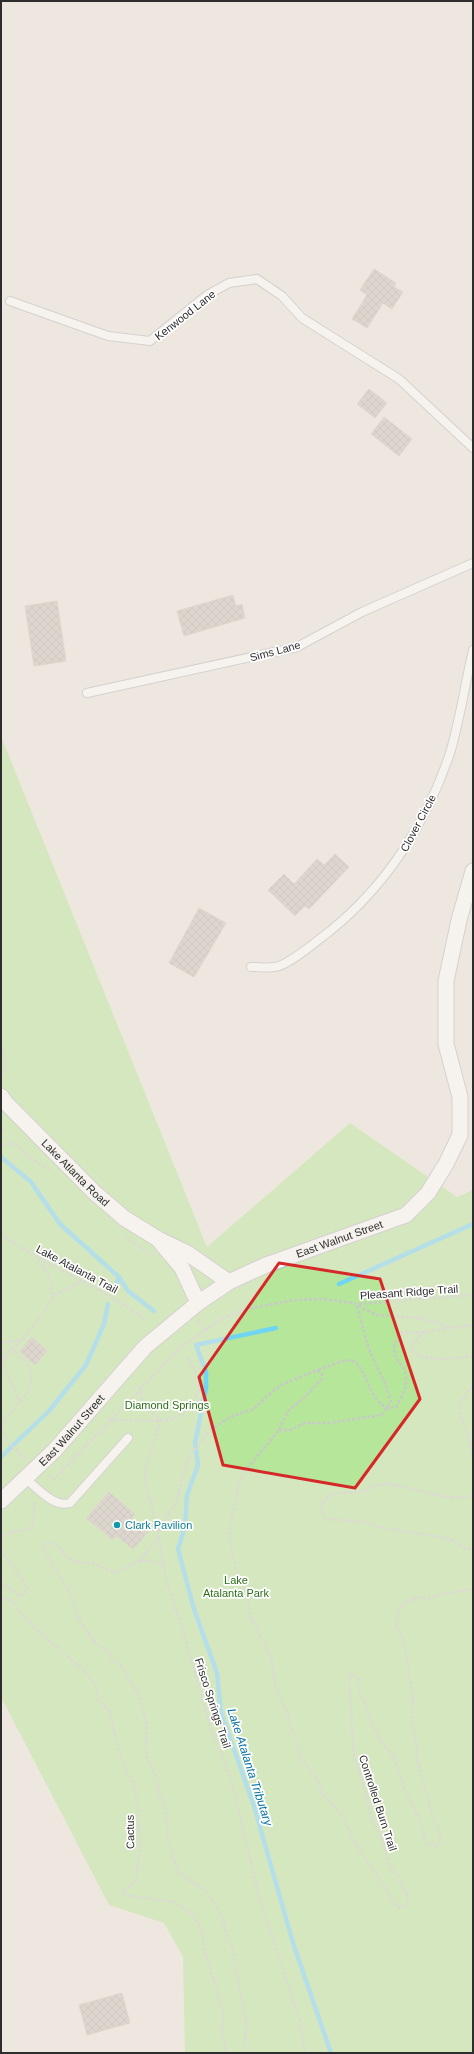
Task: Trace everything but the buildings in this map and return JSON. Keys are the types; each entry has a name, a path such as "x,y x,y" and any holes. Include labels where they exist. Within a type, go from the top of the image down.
{"street":[{"name":"East Walnut Street","path":"1,1501 54,1451 145,1347 198,1302 229,1282 266,1265 406,1215 428,1193 446,1164 460,1135 460,1097 446,1044 446,980 459,920 473,871"},
{"name":"Lake Atlanta Road","path":"1,1096 5,1102 94,1192 124,1218 158,1239 187,1252 229,1282"},
{"name":"Lake Atlanta Road","path":"158,1239 182,1268 198,1302"}],"lane":[{"name":"Kenwood Lane","path":"10,301 108,336 150,342 207,295 229,283 257,280 282,296 302,318 399,380 473,448"},
{"name":"Sims Lane","path":"87,693 297,647 362,612 473,563"},
{"name":"Clover Circle","path":"251,967 276,967 306,950 348,916 378,884 405,849 428,808 450,752 473,650"},
{"path":"25,1478 57,1503 65,1505 70,1503 128,1438"}],"path":[{"path":"1,1047 6,1058 6,1070 1,1075"},
{"path":"1,1128 3,1130 1,1132"},
{"name":"Lake Atalanta Trail","path":"1,1234 38,1258 124,1304 145,1319"},
{"path":"38,1258 48,1272 53,1296"},
{"path":"20,1402 1,1360 21,1340 45,1311 53,1296 83,1281"},
{"name":"Pleasant Ridge Trail","path":"50,1477 54,1479 109,1420 181,1347 220,1320 242,1310 294,1300 324,1299 358,1304 473,1295"},
{"path":"358,1304 362,1308 377,1315 420,1318 453,1328"},
{"path":"279,1430 290,1430 305,1423 328,1423 382,1415 387,1408 391,1401 385,1383 370,1352 358,1304"},
{"path":"201,1325 205,1330"},
{"path":"158,1531 176,1503 183,1475 191,1454 210,1430 230,1417 254,1409 281,1385 345,1360 354,1360 363,1371 376,1400 387,1408 396,1407 406,1386 404,1368 395,1355 394,1347 396,1340 402,1333 424,1332 473,1325"},
{"path":"424,1332 412,1344 412,1351 416,1355 429,1359 440,1357 456,1359 473,1356"},
{"path":"1,1343 21,1340"},
{"path":"12,1349 28,1365 31,1382 27,1396 6,1418 1,1430 10,1444 23,1458"},
{"path":"109,1420 173,1419 179,1416 193,1402 198,1392 200,1380 197,1371 186,1357"},
{"name":"Controlled Burn Trail","path":"317,1370 322,1374 322,1378 305,1397 288,1411 279,1430 245,1471 238,1486 229,1534 234,1552 234,1565 237,1576 243,1580 251,1618 271,1656 275,1686 285,1707 303,1762 314,1773 323,1794 340,1813 355,1843 396,1905 400,1908 406,1906 408,1898 400,1879 390,1866 383,1841 373,1821 372,1812 367,1803 360,1773 354,1757 349,1677 351,1674 358,1678 358,1687 361,1696 380,1740 395,1759 405,1790 418,1817 426,1841 429,1844 437,1846 440,1843 442,1836 432,1815 416,1753 417,1746 412,1726 413,1700 404,1641 396,1626 399,1611 404,1604 410,1600 420,1598 429,1599 437,1594 473,1589"},
{"path":"473,1386 465,1397 459,1411 460,1419 470,1443 473,1458"},
{"path":"141,1387 142,1404 149,1412 161,1419"},
{"path":"1,1418 6,1418"},
{"name":"Frisco Springs Trail","path":"161,1419 146,1467 145,1482 158,1531 166,1580 183,1631 210,1726 231,1778 260,1900 300,2021 305,2053"},
{"path":"473,1494 468,1497 453,1498 386,1484 365,1491 334,1494 326,1499 322,1505 322,1512 327,1519 365,1522 378,1527 451,1539 464,1548 473,1550"},
{"path":"1,1540 3,1536 11,1532 30,1528 33,1524 33,1509 38,1489"},
{"path":"159,1537 139,1561 115,1573 95,1564 71,1560 55,1544 47,1543 43,1548 68,1589 70,1597 75,1602 74,1610 82,1624 95,1642 110,1653 112,1660 121,1665 138,1692 147,1725 147,1758 159,1783 158,1792 166,1811 167,1834 172,1859 179,1873 206,1890 225,1921 224,1927 233,1949 234,1967 246,2018 245,2053"},
{"path":"1,1550 28,1589 24,1595 20,1596 1,1582"},
{"path":"139,1561 151,1561 164,1566"},
{"name":"Cactus","path":"1,1598 12,1600 27,1620 83,1670 96,1685 98,1700 109,1711 122,1762 133,1782 138,1806 140,1848 136,1880 124,1891 124,1895 174,1902 191,1914 198,1923 224,2015 221,2031 226,2047 225,2053"}],"highlighted area":[{"path":"279,1263 380,1279 420,1399 355,1488 223,1465 199,1377"}],"green space":[{"name":"Lake Atalanta Park","path":"1,736 207,1247 350,1123 457,1197 473,1190 473,2053 185,2053 183,1957 164,1923 109,1905 1,1697"}],"waterway":[{"name":"Lake Atalanta Tributary","path":"1,1157 31,1182 60,1224 119,1277 128,1291 154,1311"},
{"path":"339,1284 473,1224"},
{"path":"114,1289 119,1277"},
{"path":"1,1457 49,1411 86,1365 104,1324 108,1304"},
{"name":"Lake Atalanta Tributary","path":"276,1328 196,1345 206,1372 206,1388 195,1443 198,1465 187,1495 185,1526 178,1549 194,1609 217,1673 221,1713 254,1806 293,1943 331,2053"}],"place":[{"name":"Clark Pavilion","path":"117,1525"}],"park label":[{"name":"Diamond Springs","path":"167,1405"}]}
